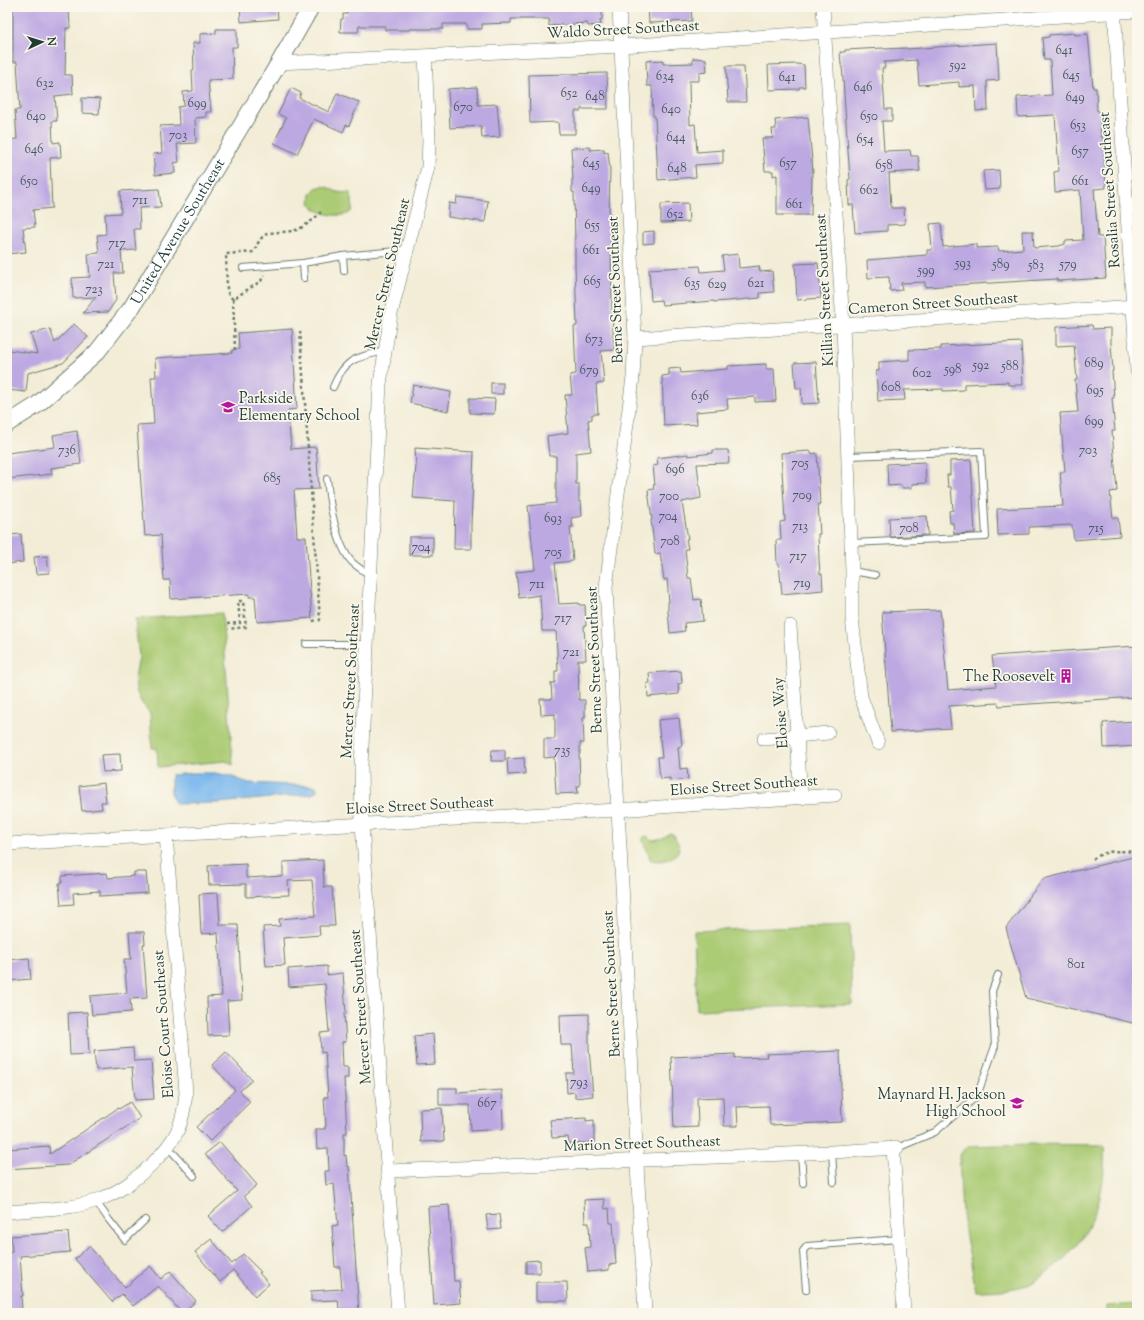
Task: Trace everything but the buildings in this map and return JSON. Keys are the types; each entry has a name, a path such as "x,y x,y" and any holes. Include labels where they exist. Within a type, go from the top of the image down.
{"street":[{"name":"United Avenue Southeast","path":"7,424 37,405 97,352 132,308 311,7"},
{"name":"Berne Street Southeast","path":"619,7 635,338 633,377 606,587 645,1313"},
{"name":"Killian Street Southeast","path":"823,7 843,325 852,571 852,618 861,697 878,743"},
{"name":"Waldo Street Southeast","path":"279,63 621,46 1114,10 1137,11"},
{"name":"Rosalia Street Southeast","path":"1114,10 1135,306 1137,371"},
{"name":"Mercer Street Southeast","path":"398,1313 362,824 361,766 380,384 391,314 428,167 429,140 425,56"},
{"name":"Cameron Street Southeast","path":"635,338 1135,306"},
{"name":"Eloise Way","path":"790,626 802,798"},
{"path":"764,739 828,733"},
{"name":"Eloise Street Southeast","path":"7,844 617,810 836,795"},
{"name":"Eloise Court Southeast","path":"7,1212 73,1206 102,1199 121,1189 138,1177 168,1147 176,1135 184,1114 186,1093 166,835"},
{"path":"895,1148 904,1313"},
{"name":"Marion Street Southeast","path":"388,1171 895,1148"}],"lane":[{"path":"243,268 303,263 343,256 407,250"},
{"path":"343,256 344,271"},
{"path":"303,263 304,278"},
{"path":"333,387 338,375 351,361 385,351"},
{"path":"848,456 981,451 986,537 851,543"},
{"path":"327,479 329,499 337,532 344,550 352,562 371,576"},
{"path":"852,571 875,575"},
{"path":"306,644 367,644"},
{"path":"895,1148 935,1132 977,1096 995,1046 992,991 998,975"},
{"path":"168,1147 194,1176"},
{"path":"832,1152 834,1182"},
{"path":"801,1153 803,1183"},
{"path":"95,1200 108,1220 125,1240 145,1220"},
{"path":"806,1290 803,1251 806,1246 899,1239"}],"path":[{"path":"235,350 233,299 229,296 227,290 226,254 254,252 262,237 271,232 292,231 301,228 321,212"},
{"path":"233,299 261,281 269,266"},
{"path":"300,331 320,620 312,621"},
{"path":"227,624 240,623 238,601 243,601 246,627 228,629"},
{"path":"1093,859 1100,854 1114,851 1137,852"}],"green space":[{"path":"323,186 337,192 351,194 352,210 350,213 343,215 330,214 321,212 310,205 311,193 316,188"},
{"path":"222,613 233,765 226,761 158,767 157,748 152,748 150,713 141,702 136,690 135,678 139,657 135,619"},
{"path":"670,833 674,835 679,846 676,855 663,861 650,859 647,849 642,841 644,837 647,836 652,840 663,838"},
{"path":"850,925 852,1004 697,1010 694,931"},
{"path":"1030,1144 1104,1145 1103,1181 1094,1215 1077,1245 1065,1258 1035,1281 1030,1284 1010,1289 976,1291 962,1215 959,1155 968,1146"},
{"path":"1137,1304 1137,1313 1107,1313 1107,1306"}],"water":[{"path":"215,773 230,776 248,783 316,786 317,791 312,794 218,803 176,804 171,795 171,775"}],"place":[{"name":"Parkside Elementary School","path":"228,407"},
{"name":"The Roosevelt","path":"1066,676"},
{"name":"Maynard H. Jackson High School","path":"1017,1103"}]}
